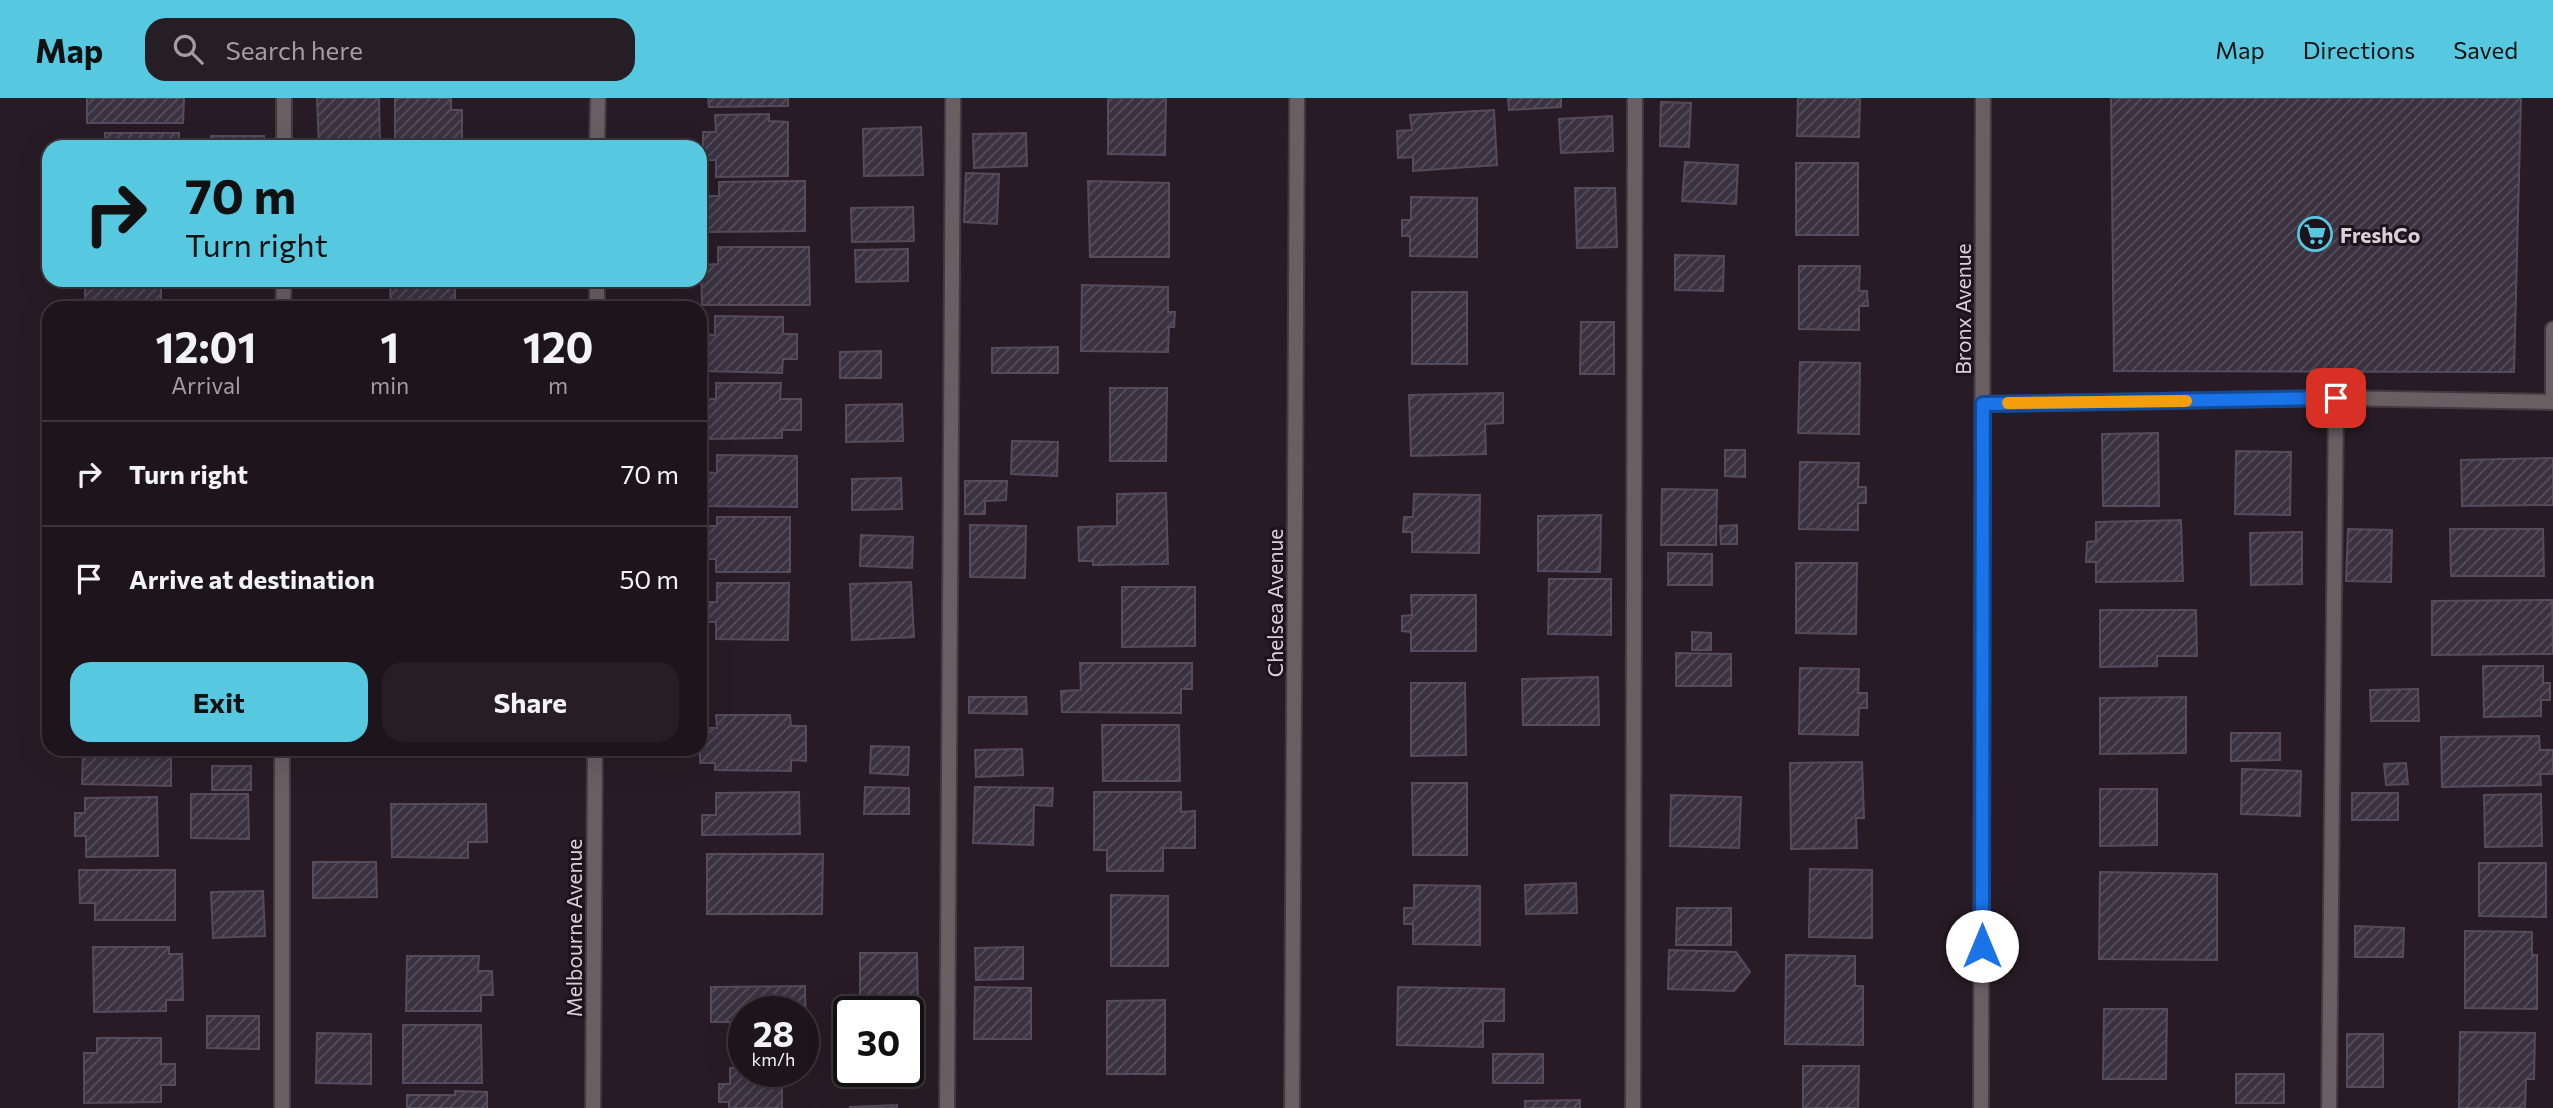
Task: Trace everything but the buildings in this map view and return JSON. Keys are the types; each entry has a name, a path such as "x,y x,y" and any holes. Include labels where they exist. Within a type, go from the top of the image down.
{"street":[{"path":"284,98 284,140"},
{"path":"597,140 598,98"},
{"path":"947,1108 953,98"},
{"name":"Chelsea Avenue","path":"1292,1108 1297,98"},
{"path":"1633,1108 1635,98"},
{"name":"Bronx Avenue","path":"1981,1108 1983,98"},
{"path":"1983,404 2336,398 2553,402 2553,329"},
{"path":"2329,1108 2336,398"},
{"path":"282,756 282,1108"},
{"name":"Melbourne Avenue","path":"593,1108 595,756"}],"slow traffic":[{"path":"2008,403 2186,401"}],"place":[{"name":"FreshCo","path":"2315,234"}],"route":[{"path":"1982,946 1983,404 2336,398"}]}
